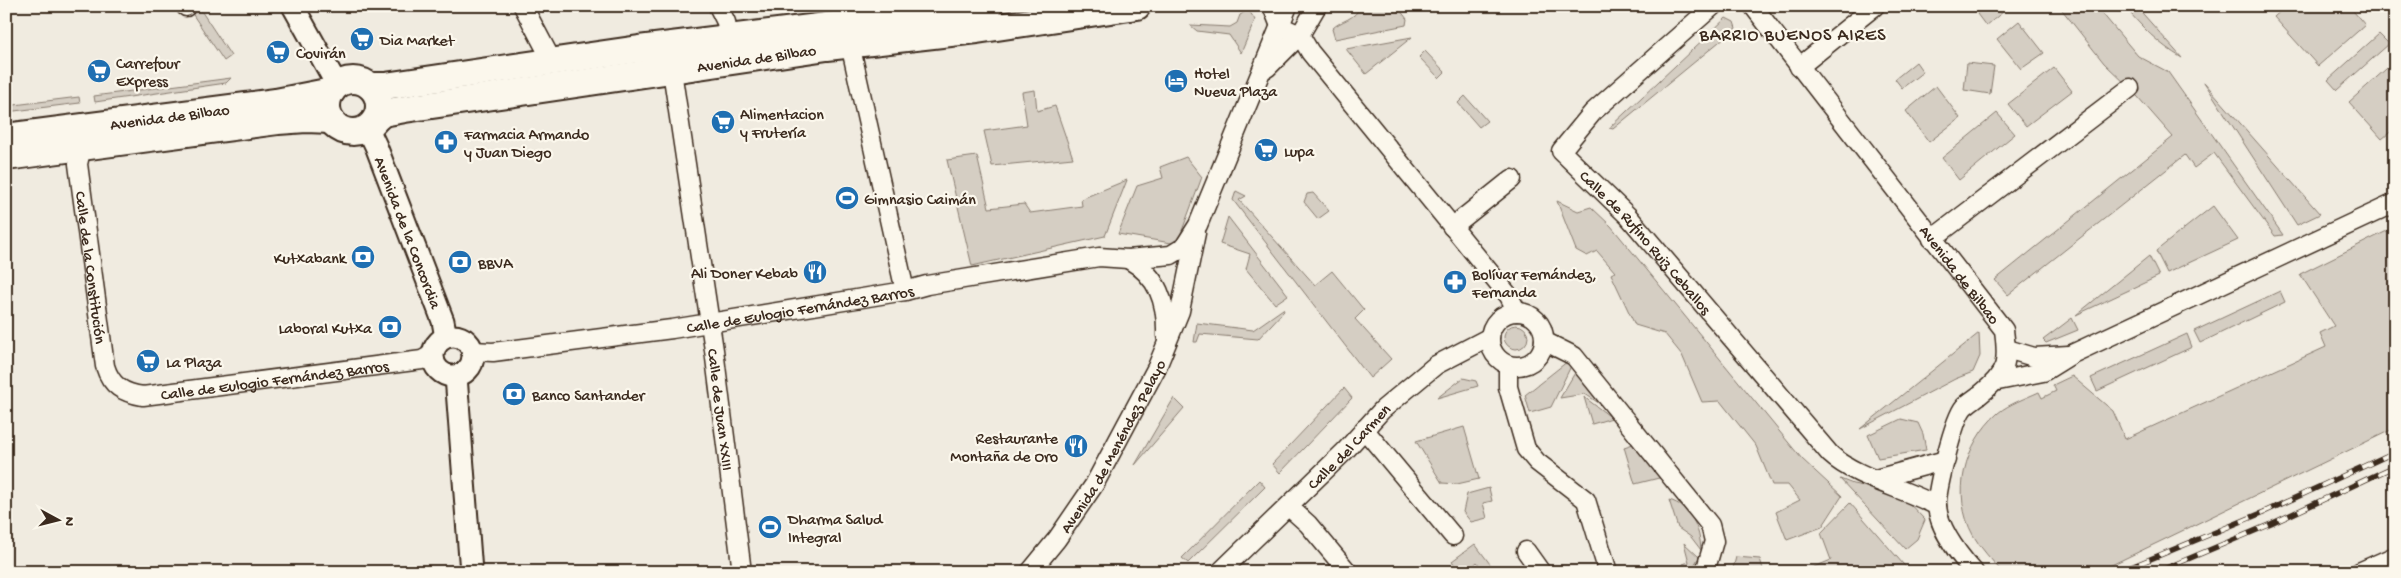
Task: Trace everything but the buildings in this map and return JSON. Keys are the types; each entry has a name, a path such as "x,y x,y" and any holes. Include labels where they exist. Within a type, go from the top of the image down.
{"main road":[{"name":"Avenida de Bilbao","path":"370,86 393,85 552,61 925,10 989,6"},
{"name":"Avenida de Bilbao","path":"373,123 383,113 405,109 850,44 977,30 1137,6"},
{"path":"351,80 362,81 370,86 376,92 380,103 373,123 358,133 348,132 337,127 331,120 327,108 334,88 351,80"},
{"name":"Avenida de Bilbao","path":"6,136 266,104 322,95 334,88"},
{"name":"Avenida de Bilbao","path":"6,157 278,121 331,120"}],"street":[{"path":"293,6 334,88"},
{"path":"523,6 552,61"},
{"path":"718,6 726,22 728,38"},
{"path":"1272,6 1280,26 1300,35 1310,52 1509,296 1517,312"},
{"path":"1198,225 1263,72 1288,6"},
{"path":"1263,72 1300,35 1317,6"},
{"name":"Calle de Rufino Ruiz Ceballos","path":"1713,6 1593,112 1561,151 1628,216 1821,445 1840,463 1852,470 1914,493 1937,506"},
{"name":"Avenida de Bilbao","path":"1753,6 1798,67 2004,330 2007,349 2005,366 1998,381"},
{"path":"1798,67 1876,6"},
{"path":"850,44 905,292"},
{"name":"Calle de Juan XXIII","path":"672,71 710,323 742,572"},
{"path":"1932,239 2130,88"},
{"name":"Avenida de la Concordia","path":"373,123 376,146 443,321 446,337"},
{"name":"Calle de la Constitución","path":"85,146 81,151 78,164 91,269 105,366 116,386"},
{"path":"1452,227 1512,179"},
{"path":"1972,570 1947,537 1937,506 1949,442 1963,408 1998,381 2043,372 2072,354 2395,203"},
{"name":"Calle de Eulogio Fernández Barros","path":"472,351 493,352 710,323 905,292 927,285 1099,257 1128,259 1171,255 1184,247 1198,225"},
{"name":"Avenida de Menéndez Pelayo","path":"1030,572 1057,539 1094,485 1157,367 1180,312 1198,225"},
{"path":"1128,259 1138,264 1159,287 1167,314 1166,344"},
{"path":"1517,312 1534,318 1543,332 1544,341 1538,356 1524,366 1508,365 1494,354 1490,337 1496,322 1502,316 1517,312"},
{"path":"453,336 465,340 472,351 471,364 462,374 456,376 450,376 439,371 433,354 436,346 446,337 453,336"},
{"name":"Calle del Carmen","path":"1220,572 1289,507 1382,410 1436,365 1490,337"},
{"path":"1544,341 1574,356 1710,524 1714,541 1705,572"},
{"path":"2007,349 2034,356 2072,354"},
{"name":"Calle de Eulogio Fernández Barros","path":"116,386 129,394 143,396 422,360 433,354"},
{"path":"1508,365 1508,387 1526,449 1537,462 1586,500 1608,572"},
{"path":"456,376 471,572"},
{"path":"1364,429 1453,536"},
{"path":"1876,478 1946,460"},
{"path":"1289,507 1308,524 1348,572"},
{"path":"1526,551 1541,572"},
{"path":"2359,572 2395,556"}],"shaded area":[{"path":"187,6 198,6 231,56 224,61"},
{"path":"1360,6 1397,6 1407,19 1406,25 1335,39 1332,29 1355,14"},
{"path":"1986,6 2000,6 2004,11 1986,26 1977,14"},
{"path":"2059,6 2096,6 2138,56 2168,72 2283,235 2275,236 2214,153 2194,168 2185,155 2008,295 1995,280 2173,137 2130,88 2104,63"},
{"path":"2124,6 2136,6 2182,58 2151,35"},
{"path":"2286,6 2349,6 2365,25 2318,66 2274,17"},
{"path":"1246,11 1250,12 1255,20 1241,53 1229,35 1197,31 1190,25 1230,27 1237,23 1240,15"},
{"path":"1726,18 1734,22 1736,28 1613,129 1609,128"},
{"path":"2019,21 2044,53 2021,69 1997,39"},
{"path":"2379,34 2389,44 2337,90 2328,80"},
{"path":"1412,37 1366,74 1346,49"},
{"path":"1425,51 1445,72 1439,78 1419,57"},
{"path":"2395,61 2395,128 2382,139 2349,102"},
{"path":"1916,62 1923,72 1902,88 1895,79"},
{"path":"1967,63 1994,66 1990,94 1964,90"},
{"path":"2054,68 2072,91 2026,126 2008,104"},
{"path":"231,78 226,83 95,102 94,96"},
{"path":"2204,82 2320,214 2297,225"},
{"path":"1936,86 1960,118 1929,142 1906,111"},
{"path":"1035,90 1037,111 1055,106 1073,158 992,166 984,131 1027,125 1022,92"},
{"path":"1465,96 1487,121 1479,127 1458,103"},
{"path":"79,97 80,103 6,112 6,106"},
{"path":"1997,113 2015,134 1959,180 1942,158"},
{"path":"977,156 989,208 1024,204 1030,213 1082,206 1081,199 1127,180 1105,236 972,266 947,160"},
{"path":"1186,157 1202,177 1177,244 1118,234 1137,186 1163,178 1160,167"},
{"path":"1236,191 1246,196 1239,200 1315,285 1332,271 1364,310 1355,319 1391,359 1370,378 1233,200"},
{"path":"1313,193 1329,211 1318,219 1304,202 1307,194"},
{"path":"1557,201 1578,211 1591,207 1611,226 1802,459 1842,496 1822,527 1787,540 1776,512 1800,500 1788,485 1772,485 1756,446 1720,401 1702,402 1682,355 1665,334 1635,325 1611,274 1615,272 1597,251 1587,256 1576,250"},
{"path":"2213,206 2238,240 2167,273 2156,251"},
{"path":"1228,217 1288,295 1275,304 1246,269 1250,254 1220,244"},
{"path":"2395,227 2395,428 2097,572 2002,572 1983,550 1966,520 1962,487 1964,470 1969,454 1986,425 1998,413 2012,404 2039,392 2042,398 2056,391 2053,385 2072,376 2113,411 2125,439 2326,347 2320,333 2334,326 2300,274"},
{"path":"2149,256 2159,276 2076,315"},
{"path":"2280,291 2285,302 2200,343 2194,331"},
{"path":"1283,309 1284,311 1258,339 1200,334 1197,342 1194,342 1197,323 1253,330"},
{"path":"2072,318 2078,330 2046,343 2043,340"},
{"path":"1516,325 1525,328 1528,337 1525,346 1516,349 1507,346 1504,337 1507,328"},
{"path":"1979,333 1980,356 1973,372 1955,379 1860,429"},
{"path":"2187,334 2192,347 2097,391 2091,378"},
{"path":"1568,361 1571,366 1551,407 1530,413 1525,395"},
{"path":"1576,371 1605,407 1585,394 1560,398"},
{"path":"1463,378 1476,381 1478,386 1437,398"},
{"path":"1344,388 1352,398 1280,473 1272,464"},
{"path":"1584,397 1612,418 1592,424"},
{"path":"1174,398 1184,408 1135,465"},
{"path":"1901,419 1918,423 1923,434 1926,450 1878,458 1868,435"},
{"path":"1464,427 1479,479 1457,484 1442,483 1416,441"},
{"path":"1636,443 1663,477 1635,484 1624,447"},
{"path":"1840,479 1853,484 1899,493 1925,520 1917,539 1905,549"},
{"path":"1259,480 1265,487 1188,563 1182,558"},
{"path":"1489,488 1492,501 1483,503 1487,518 1471,522 1463,512 1467,494"},
{"path":"1669,500 1683,507 1693,519 1699,534 1701,550 1691,537 1678,528"},
{"path":"1850,503 1910,572 1802,572 1831,560 1821,533"},
{"path":"1684,543 1699,557 1690,572 1670,572 1684,568 1683,564 1689,562"},
{"path":"1475,544 1496,572 1486,572 1477,562 1466,572 1460,572 1452,561"},
{"path":"1736,557 1760,559 1764,572 1732,572"}],"railway":[{"path":"2119,572 2264,512 2395,452"},
{"path":"2157,572 2271,524 2395,466"}],"place":[{"name":"Dia Market","path":"362,39"},
{"name":"Covirán","path":"278,52"},
{"name":"Carrefour Express","path":"99,71"},
{"name":"Hotel Nueva Plaza","path":"1176,81"},
{"name":"Alimentacion y Frutería","path":"723,122"},
{"name":"Farmacia Armando y Juan Diego","path":"446,142"},
{"name":"Lupa","path":"1266,150"},
{"name":"Gimnasio Caimán","path":"847,198"},
{"name":"Kutxabank","path":"363,257"},
{"name":"BBVA","path":"460,262"},
{"name":"Ali Doner Kebab","path":"815,272"},
{"name":"Bolívar Fernández, Fernanda","path":"1455,282"},
{"name":"Laboral Kutxa","path":"390,327"},
{"name":"La Plaza","path":"148,361"},
{"name":"Banco Santander","path":"514,394"},
{"name":"Restaurante Montaña de Oro","path":"1076,446"},
{"name":"Dharma Salud Integral","path":"770,527"}],"district":[{"name":"BARRIO BUENOS AIRES","path":"1793,34"}]}
